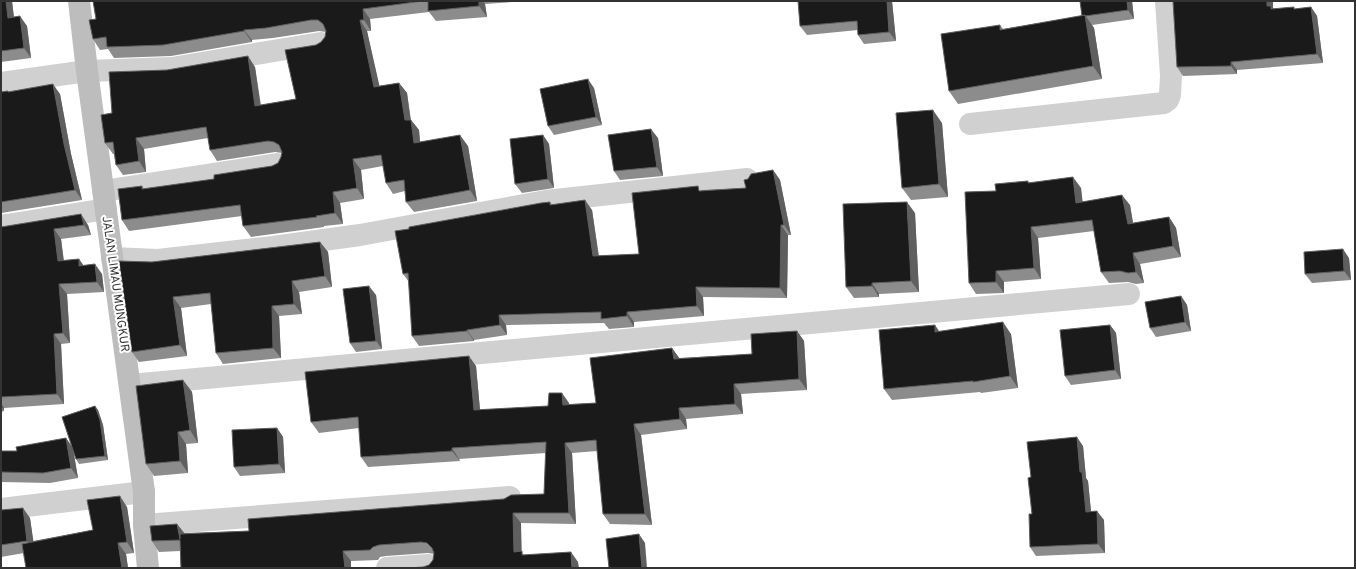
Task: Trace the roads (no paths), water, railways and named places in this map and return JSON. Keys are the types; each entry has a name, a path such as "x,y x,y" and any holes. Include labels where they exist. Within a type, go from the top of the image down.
{"street":[{"name":"JALAN LIMAU MUNGKUR","path":"79,1 87,71 144,492 144,525 148,568"},
{"path":"970,124 1164,103 1168,100 1170,95 1171,75 1166,1"},
{"path":"1,83 87,71 172,68 321,43"},
{"path":"1,226 105,200 277,164"},
{"path":"112,258 158,260 273,247 360,235 546,201 747,179"},
{"path":"130,385 1129,294"},
{"path":"1,508 144,492"},
{"path":"144,525 510,498"},
{"path":"387,568 429,565"}]}
